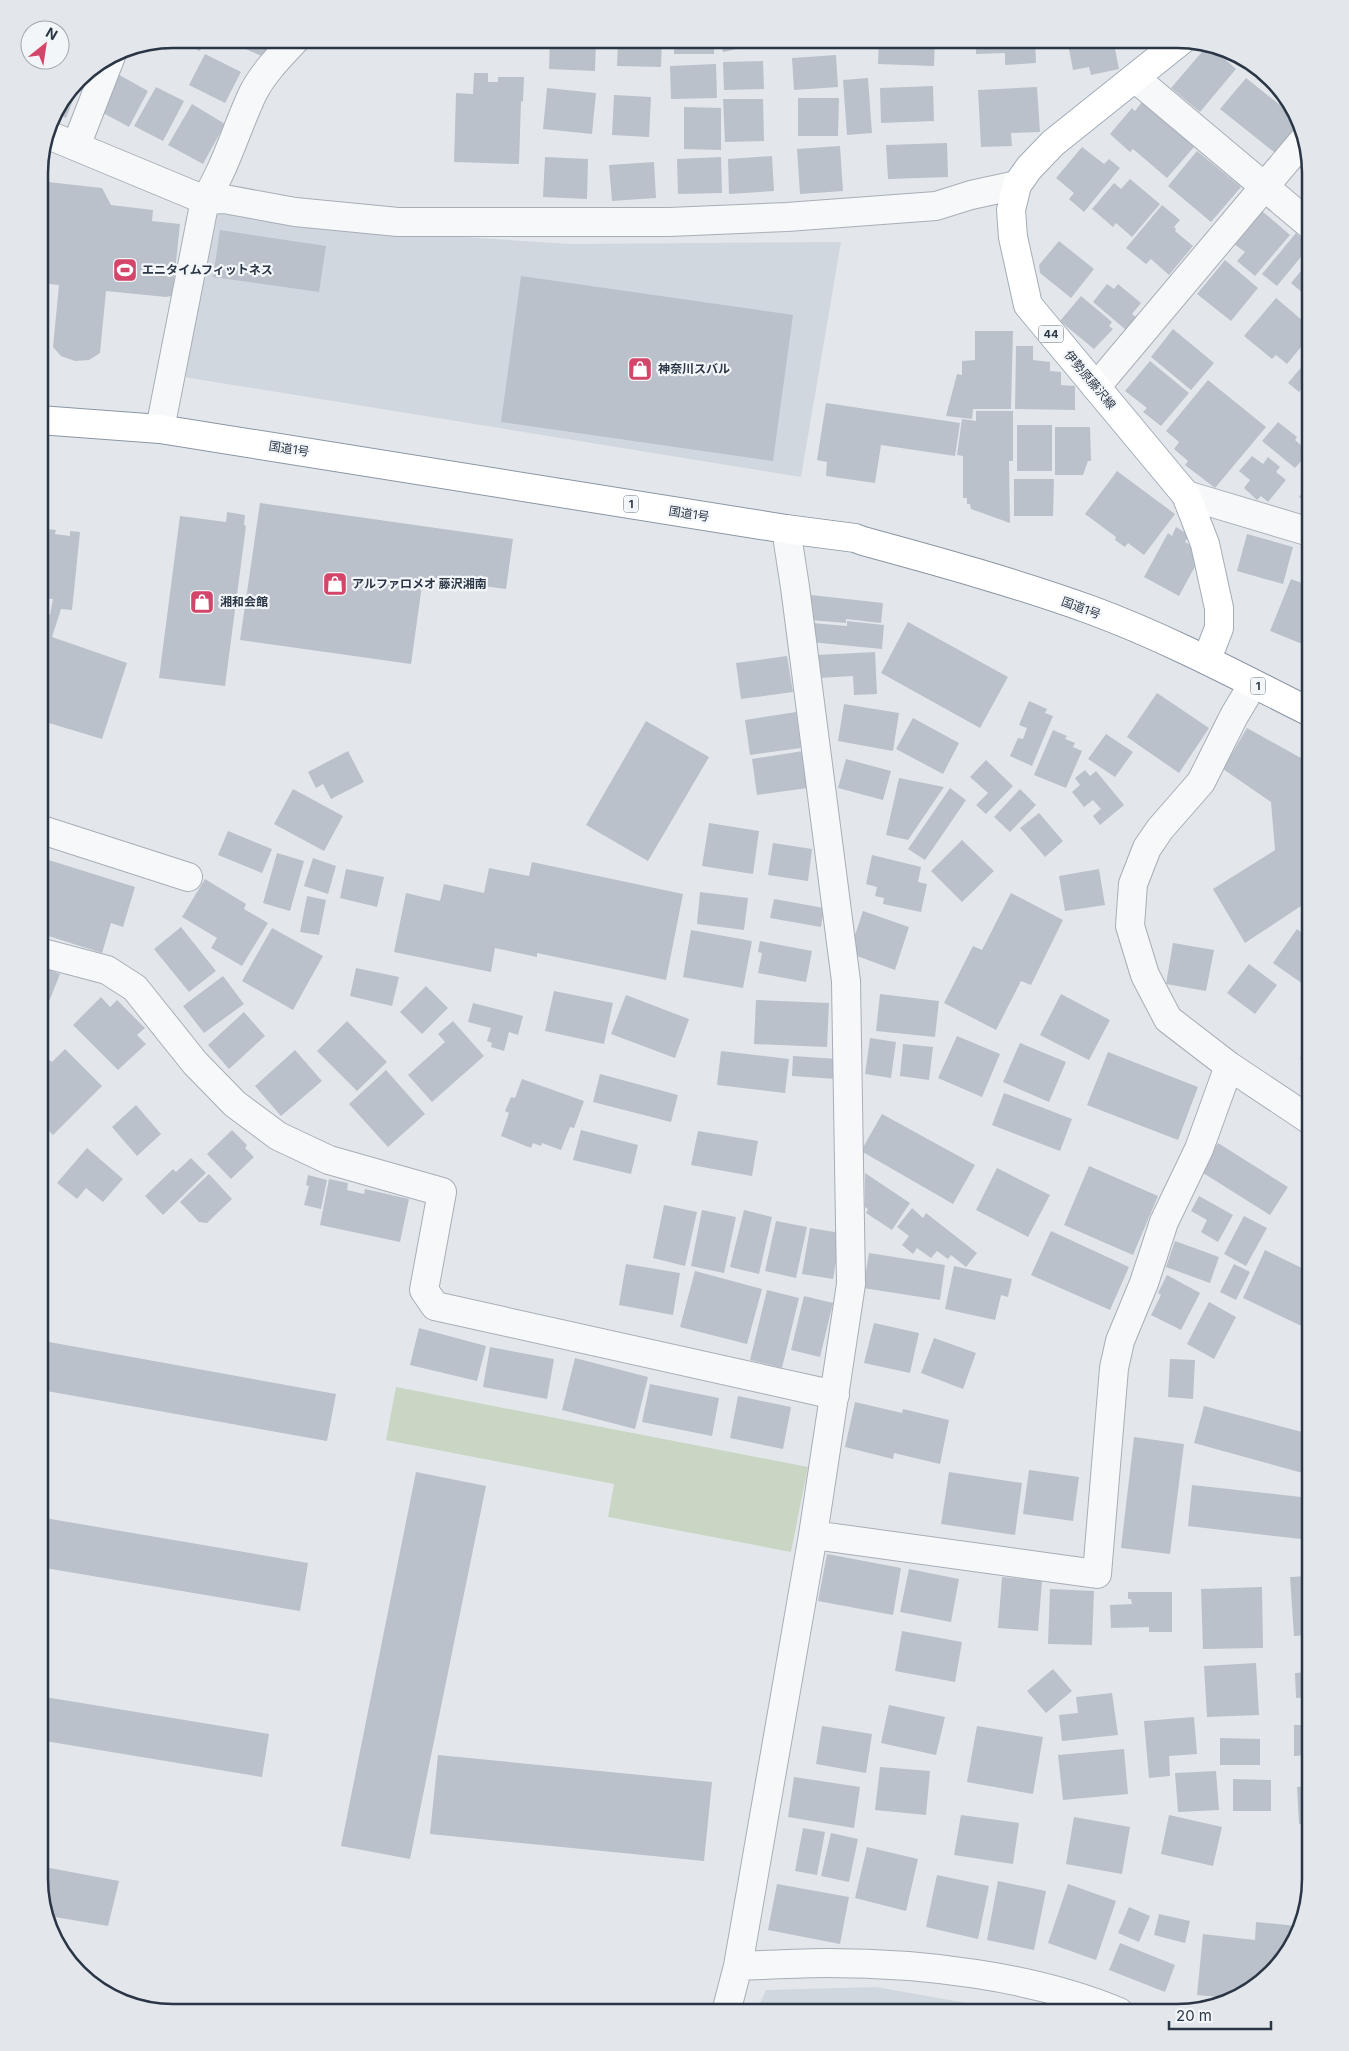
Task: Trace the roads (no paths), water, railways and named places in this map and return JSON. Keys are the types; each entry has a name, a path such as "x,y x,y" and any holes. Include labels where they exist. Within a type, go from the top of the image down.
{"main road":[{"name":"伊勢原藤沢線","path":"1172,48 1053,143 1029,168 1017,185 1010,210 1013,237 1028,305 1186,495 1205,544 1219,608 1219,628 1207,659"},
{"name":"国道1号","path":"48,421 160,429 786,529 855,538 969,569 1092,611 1207,659 1252,684 1302,708"}],"street":[{"path":"160,429 205,200 216,182 254,92 288,48"},
{"path":"76,146 107,66"},
{"path":"1135,78 1302,218"},
{"path":"53,137 205,200 224,199 295,212 398,222 669,222 787,217 936,206 971,195 1017,185"},
{"path":"1096,387 1298,147"},
{"path":"1186,495 1302,530"},
{"path":"728,2004 738,1966 813,1535 852,1284 846,981 786,529"},
{"path":"1252,684 1202,782 1160,829 1147,848 1133,884 1130,926 1145,975 1168,1019 1229,1066 1302,1115"},
{"path":"48,832 188,877"},
{"path":"48,954 107,970 135,988 195,1063 235,1104 278,1136 329,1160 442,1192 424,1290 435,1306 834,1395"},
{"path":"813,1535 1097,1574 1114,1368 1120,1340 1144,1282 1164,1222 1200,1149 1229,1066"},
{"path":"738,1966 829,1963 871,1964 975,1974 1036,1986 1098,2004"}],"place":[{"name":"エニタイムフィットネス","path":"125,270"},
{"name":"神奈川スバル","path":"640,369"},
{"name":"アルファロメオ 藤沢湘南","path":"335,584"},
{"name":"湘和会館","path":"202,602"}]}
